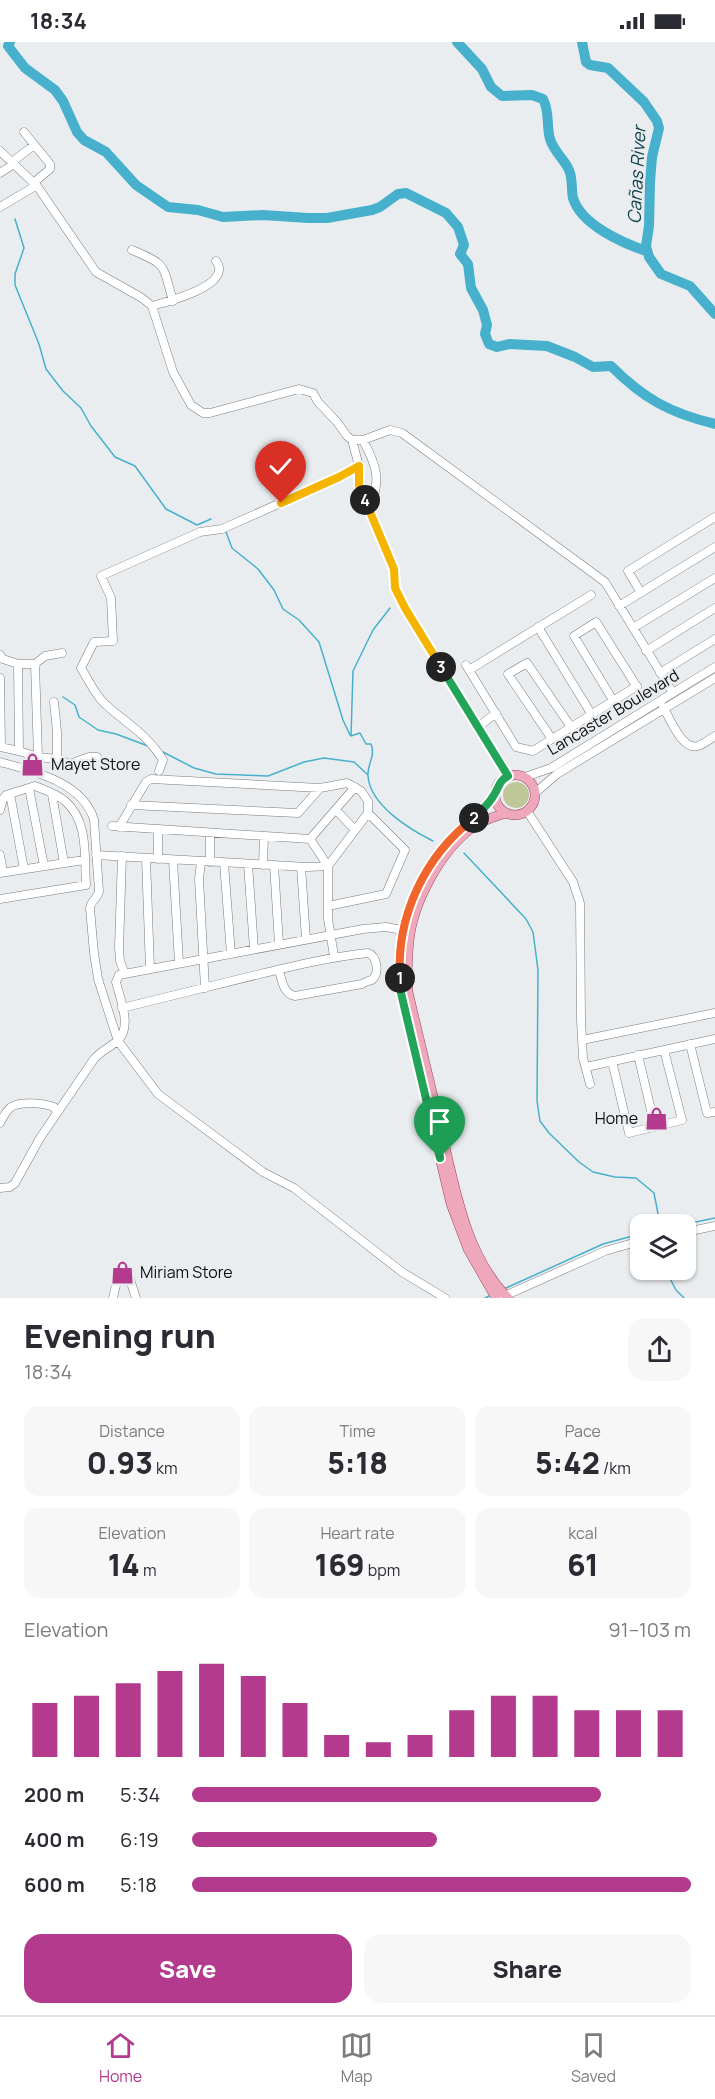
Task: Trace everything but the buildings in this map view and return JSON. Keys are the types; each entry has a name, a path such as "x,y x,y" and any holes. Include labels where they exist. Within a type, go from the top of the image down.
{"main road":[{"path":"407,931 424,891 457,842 473,827 507,813 518,814 527,811 533,804 535,793 531,782 525,777 508,776 499,783 495,794 482,811 452,837 429,865 417,888 407,931 408,992 458,1202 475,1247 502,1297"},
{"path":"495,794 498,805 507,813"}],"street":[{"path":"24,132 51,167 38,179"},
{"path":"0,173 34,145"},
{"path":"0,151 37,186 96,272 152,306 173,372 190,405 203,413 210,413 299,389 313,393 318,402 352,440 359,466 359,485 394,569 395,588 508,776"},
{"path":"0,207 32,188"},
{"path":"132,250 157,261 163,267 173,301"},
{"path":"152,306 197,292 218,275 216,261"},
{"path":"352,440 363,440 390,430 402,433 605,582 673,693"},
{"path":"363,440 376,465 378,474 375,496 369,511"},
{"path":"159,771 163,760 149,740 102,703 81,668 94,642 113,641 111,598 101,576 200,532 222,529 359,466"},
{"path":"641,593 628,571 715,517"},
{"path":"619,606 715,547"},
{"path":"633,628 715,578"},
{"path":"591,595 467,667 516,747 533,751 572,728 614,702 637,687 596,622 574,636 614,702"},
{"path":"646,651 715,608"},
{"path":"538,627 592,715"},
{"path":"660,673 715,639"},
{"path":"0,655 3,659 18,664 35,664 45,656 62,652"},
{"path":"552,739 508,674 527,663 572,728"},
{"path":"18,664 19,751"},
{"path":"35,664 38,757"},
{"name":"Lancaster Boulevard","path":"525,777 551,768 673,693 714,675"},
{"name":"Lancaster Boulevard","path":"535,793 557,774 665,709 714,675"},
{"path":"0,678 0,747 70,764 89,757 97,757"},
{"path":"660,701 684,743 698,746 715,736"},
{"path":"54,702 57,759"},
{"path":"478,727 496,713"},
{"path":"0,762 26,769 58,782 84,801 91,812 94,820 98,894 91,903 90,909 98,979 118,1041 158,1094 262,1172 294,1188 402,1272 445,1298"},
{"path":"310,839 115,826 146,782 151,779 320,788 347,783 361,791 368,801 368,813 328,866"},
{"path":"0,810 3,799 10,794 35,786 64,800 76,813 84,829 86,885 0,899"},
{"path":"29,788 44,866"},
{"path":"131,805 298,813 320,788"},
{"path":"310,839 355,788"},
{"path":"10,794 24,869"},
{"path":"52,794 64,863"},
{"path":"336,810 356,830"},
{"path":"527,811 573,882 580,903 582,1040 590,1084"},
{"path":"328,906 387,894 405,850 368,813"},
{"path":"158,829 158,859"},
{"path":"205,988 200,879 206,862 210,833"},
{"path":"263,865 264,837"},
{"path":"310,839 328,866 328,906 334,956"},
{"path":"0,855 2,873 84,860"},
{"path":"96,855 274,866 328,866"},
{"path":"122,856 119,948 120,961 125,974"},
{"path":"146,858 150,969"},
{"path":"172,860 179,963"},
{"path":"224,863 231,954"},
{"path":"248,864 254,949"},
{"path":"274,866 279,944"},
{"path":"301,867 306,939"},
{"path":"0,1188 15,1184 40,1138 94,1059 102,1050 118,1041 125,1026 116,982 119,975 363,928 386,927 407,931"},
{"path":"122,1008 334,956 368,953 373,954 376,958 376,974 372,980 362,984 295,996 286,991 279,970"},
{"path":"582,1040 715,1013"},
{"path":"586,1067 715,1039"},
{"path":"690,1044 707,1113 715,1112"},
{"path":"612,1061 629,1133 682,1120 664,1050"},
{"path":"638,1055 655,1126"},
{"path":"0,1123 6,1112 16,1105 47,1104 54,1107 57,1113"},
{"path":"696,1230 715,1226"},
{"path":"502,1297 605,1251 630,1244"},
{"path":"113,1298 119,1272 125,1269 136,1298"}],"green space":[{"path":"516,782 525,786 529,795 525,804 516,808 507,804 503,795 507,786"}],"waterway":[{"path":"10,42 8,46 25,68 55,90 63,101 77,132 84,140 106,152 136,185 168,207 198,210 223,217 263,215 327,218 372,210 398,194 406,193 446,213 458,227 464,245 460,254 468,264 471,288 483,310 487,325 485,334 489,344 497,347 509,344 547,346 593,367 611,366 623,378 658,403 684,415 715,424"},
{"path":"457,42 482,69 491,87 502,96 532,95 543,99 550,139 569,170 573,198 577,208 604,232 646,251"},
{"name":"Cañas River","path":"582,42 586,62 590,65 608,68 644,102 657,121 659,128 652,157 646,246 649,257 661,274 690,286 715,314"},
{"path":"15,219 24,248 15,274 15,285 39,344 46,369 63,391 81,408 91,426 115,457 135,466 166,509 197,525 211,519"},
{"path":"226,532 232,548 258,569 274,590 283,609 299,620 319,642 343,720 350,735"},
{"path":"390,608 373,630 353,671 351,736 360,733 366,744 371,744 372,753 368,776 370,787 383,806 402,823 433,841"},
{"path":"63,697 75,705 79,717 98,730 148,746"},
{"path":"163,752 194,768 216,774 268,776 304,762 324,758 354,762 367,774"},
{"path":"464,853 526,919 533,932 538,970 537,1101 540,1121 579,1162 593,1172 615,1177 636,1178 654,1193 658,1214"},
{"path":"696,1222 715,1218"},
{"path":"506,1288 603,1244 630,1237"},
{"path":"671,1280 684,1298"},
{"path":"485,1298 489,1296"}],"place":[{"name":"Mayet Store","path":"33,764"},
{"name":"Home","path":"656,1118"},
{"name":"Miriam Store","path":"122,1272"}],"route":[{"path":"281,503 359,466 359,485 394,569 395,588 508,776 499,783 495,794 482,811 452,837 429,865 408,912 402,938 399,965 401,993 440,1158"}]}
